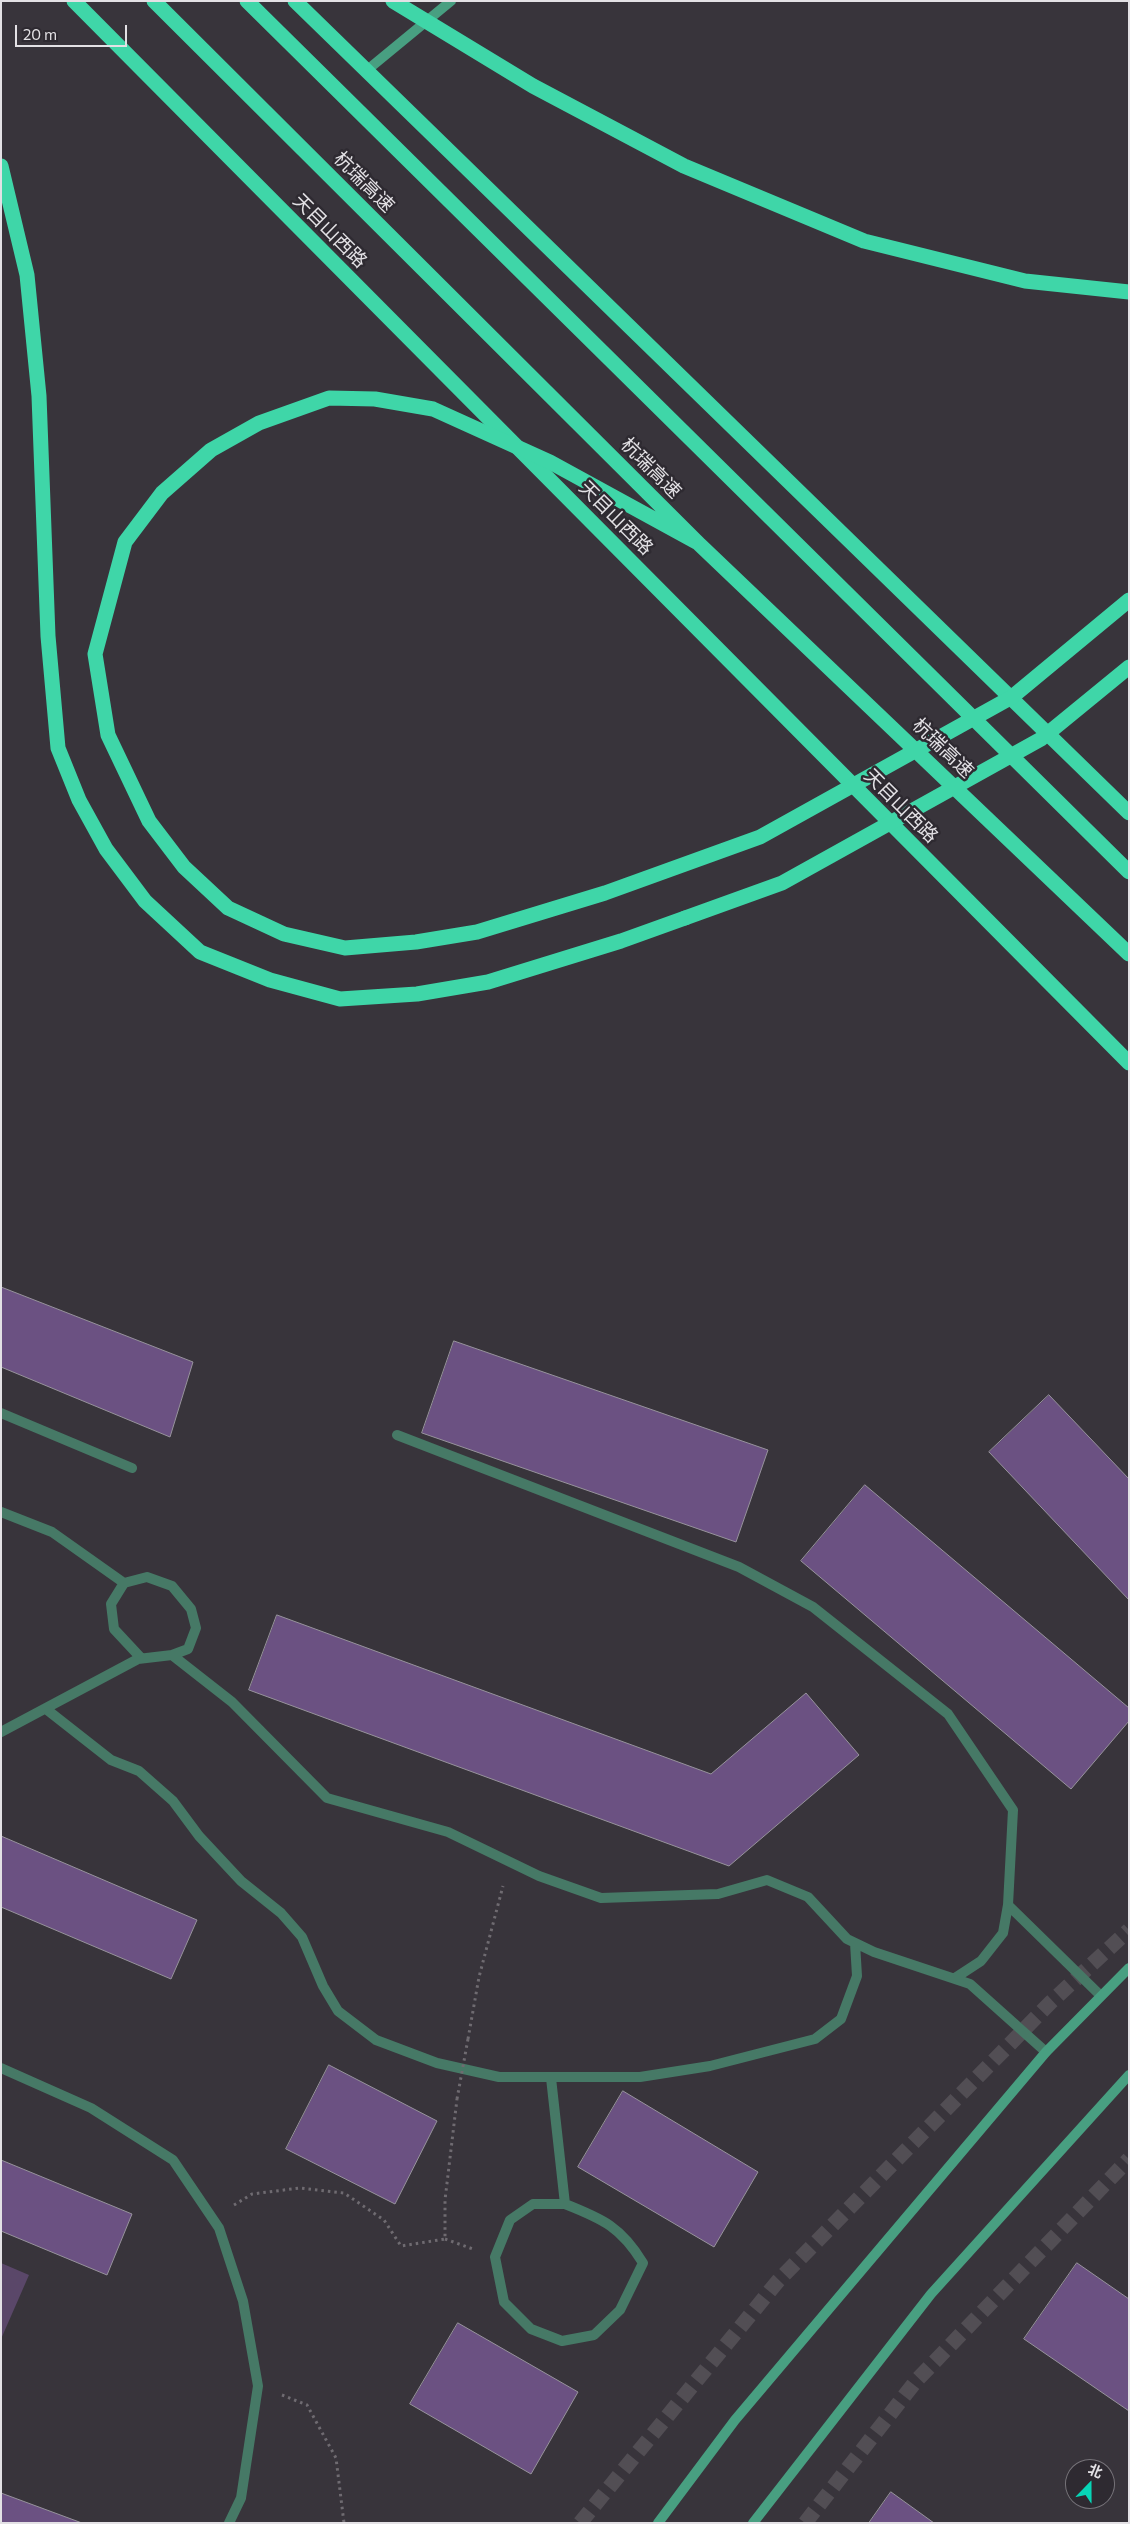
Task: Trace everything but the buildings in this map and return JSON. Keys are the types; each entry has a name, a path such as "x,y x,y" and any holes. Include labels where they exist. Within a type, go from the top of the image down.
{"highway":[{"name":"天目山西路","path":"74,1 1129,1063"},
{"name":"杭瑞高速","path":"154,1 698,543 1129,954"},
{"path":"247,1 1129,872"},
{"path":"295,1 1129,814"},
{"path":"393,1 533,86 684,166 864,240 1025,280 1129,292"},
{"path":"1,166 27,276 38,386 48,636 58,748 79,800 106,848 145,901 200,952 270,980 340,999 417,994 488,982 621,941 782,883 1041,739 1129,667"},
{"path":"698,543 550,462 433,408 375,399 328,398 259,423 211,450 162,493 125,542 95,654 108,735 149,821 184,867 228,908 284,934 345,948 416,942 476,932 586,899 760,837 1012,697 1129,600"}],"main road":[{"path":"366,71 451,1"},
{"path":"658,2523 735,2420 1046,2052 1100,1995 1129,1968"},
{"path":"753,2523 931,2294 1129,2075"}],"street":[{"path":"1,1413 132,1468"},
{"path":"398,1435 739,1567 812,1607 948,1714 1013,1810 1008,1905 1002,1933 981,1961 955,1978"},
{"path":"1,1512 52,1532 124,1582 147,1577 172,1586 191,1609 196,1628 188,1649 172,1655 142,1658 1,1732"},
{"path":"124,1582 111,1604 114,1629 142,1658"},
{"path":"172,1655 232,1702 328,1798 448,1832 539,1876 601,1898 718,1894 767,1880 808,1897 847,1939 970,1984 1046,2052"},
{"path":"46,1709 111,1760 139,1771 173,1801 199,1836 241,1881 281,1913 302,1936 323,1986 338,2011 376,2040 437,2063 499,2077 640,2077 710,2066 815,2039 841,2019 857,1976 855,1943"},
{"path":"1008,1905 1100,1995"},
{"path":"1,2068 91,2108 173,2160 219,2228 243,2301 258,2386 242,2498 229,2523"},
{"path":"552,2078 565,2204"},
{"path":"533,2204 565,2204 603,2219 631,2243 643,2263 620,2310 594,2335 562,2341 531,2329 504,2302 495,2258 510,2220 533,2204"}],"path":[{"path":"212,2218 252,2194 300,2188 344,2193 384,2220 401,2246 445,2239 445,2200 457,2099 479,1977 510,1861"},
{"path":"258,2386 307,2405 336,2458 344,2523"}],"shaded area":[{"path":"1,2263 29,2275 1,2339"}],"tunnel":[{"path":"580,2523 778,2281 1051,2002 1129,1930"},
{"path":"805,2523 916,2381 1129,2159"}]}
